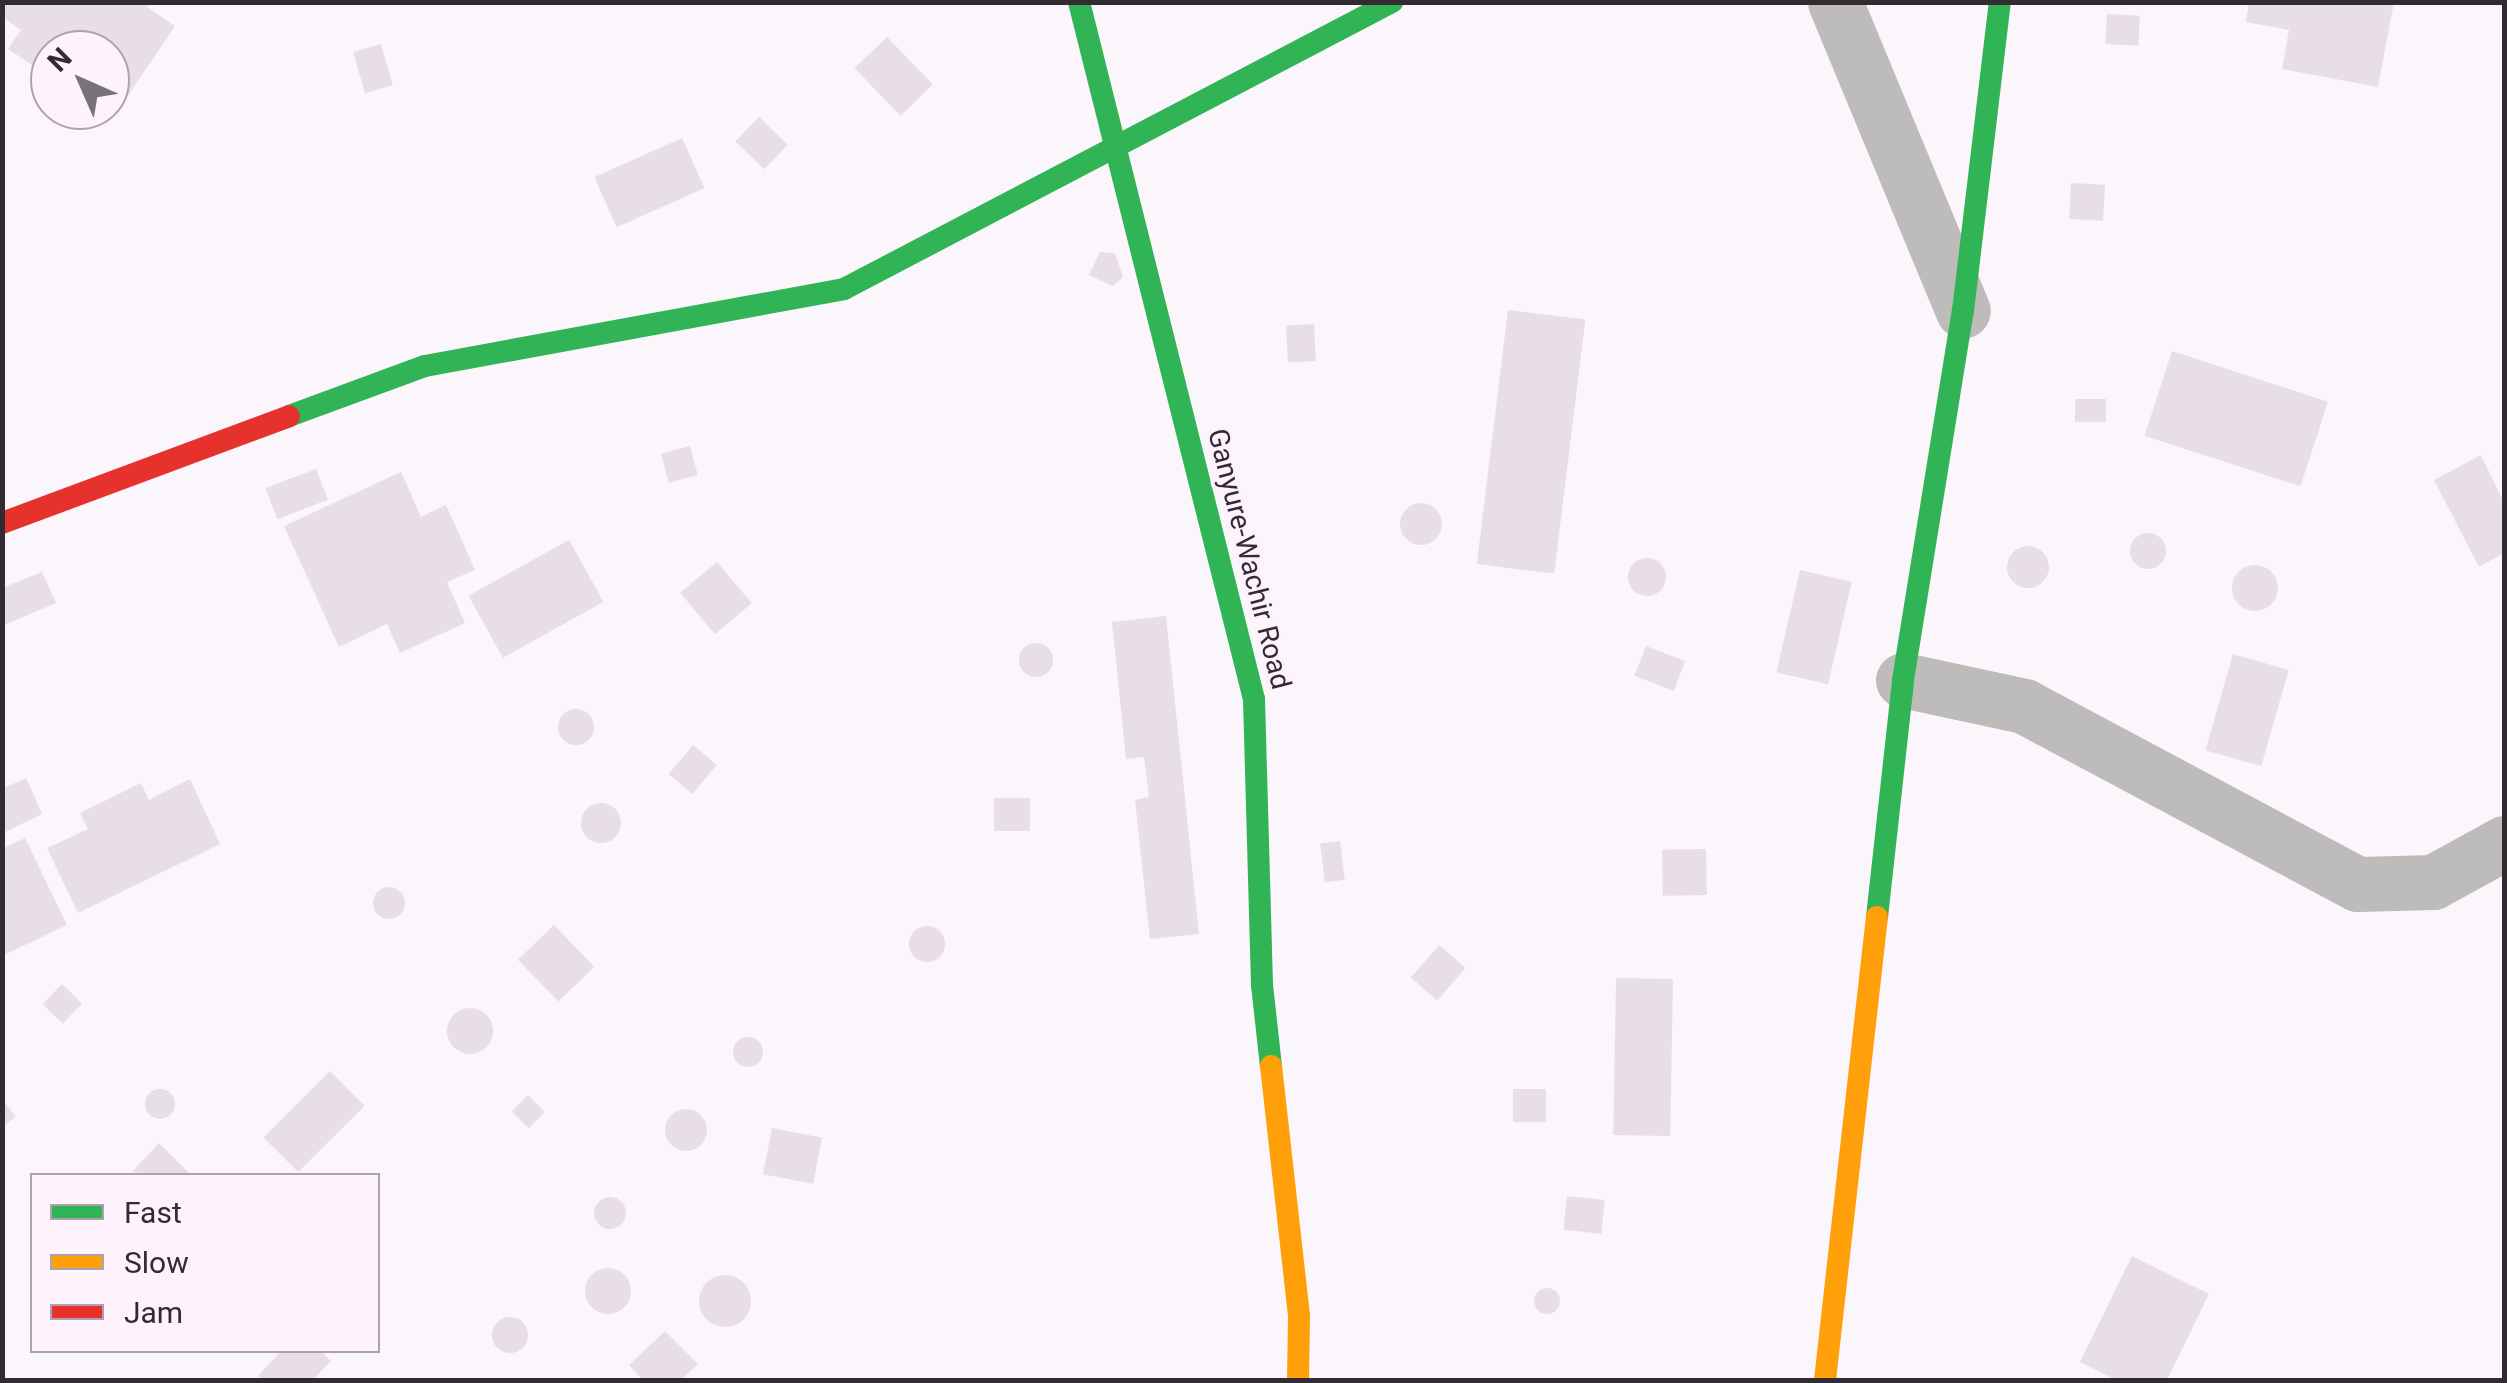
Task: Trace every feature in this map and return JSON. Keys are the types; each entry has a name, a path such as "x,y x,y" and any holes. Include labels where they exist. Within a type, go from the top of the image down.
{"street":[{"name":"Ganyure-Wachir Road","path":"1079,2 1254,698 1262,985 1299,1316 1298,1380"},
{"path":"2,523 425,366 844,289 1392,2"},
{"path":"1836,2 1963,311"},
{"path":"1825,1380 1903,680 1963,311 2000,2"},
{"path":"1903,680 2024,706 2358,884 2433,882 2504,843"}],"building":[{"path":"2,2 151,2 147,7 175,26 130,93 130,30 30,30 30,64 8,49 21,30 2,17"},
{"path":"2249,2 2394,2 2378,87 2282,69 2289,30 2246,22"},
{"path":"2107,14 2140,16 2138,46 2105,44"},
{"path":"887,37 933,84 900,116 855,68"},
{"path":"381,44 393,85 365,93 353,52"},
{"path":"759,117 788,145 764,169 735,141"},
{"path":"682,138 704,188 617,227 594,177"},
{"path":"2071,183 2105,185 2103,221 2069,219"},
{"path":"1100,252 1115,253 1123,277 1113,286 1089,275"},
{"path":"1508,310 1585,320 1554,574 1477,564"},
{"path":"1314,324 1316,361 1288,362 1286,325"},
{"path":"2172,351 2328,402 2300,486 2144,436"},
{"path":"2075,399 2106,399 2106,422 2075,422"},
{"path":"690,446 698,475 669,483 661,454"},
{"path":"2481,455 2504,503 2504,553 2479,567 2434,480"},
{"path":"316,469 328,500 277,519 266,488"},
{"path":"401,472 421,517 446,505 475,570 447,582 465,623 400,653 387,624 339,647 284,526"},
{"path":"1421,503 1436,509 1442,524 1436,539 1421,545 1406,539 1400,524 1406,509"},
{"path":"2148,533 2161,538 2166,551 2161,564 2148,569 2135,564 2130,551 2135,538"},
{"path":"569,540 603,602 503,658 468,596"},
{"path":"2028,546 2043,552 2049,567 2043,582 2028,588 2013,582 2007,567 2013,552"},
{"path":"1647,558 1661,563 1666,577 1661,591 1647,596 1633,591 1628,577 1633,563"},
{"path":"717,562 752,603 715,634 680,593"},
{"path":"2255,565 2271,572 2278,588 2271,604 2255,611 2239,604 2232,588 2239,572"},
{"path":"1800,570 1852,582 1828,684 1776,672"},
{"path":"42,572 56,603 2,626 2,588"},
{"path":"1166,616 1199,934 1150,939 1135,800 1149,797 1144,757 1126,759 1112,622"},
{"path":"1036,643 1048,648 1053,660 1048,672 1036,677 1024,672 1019,660 1024,648"},
{"path":"1646,646 1685,661 1674,691 1635,676"},
{"path":"2233,654 2289,670 2261,766 2205,750"},
{"path":"576,709 589,714 594,727 589,740 576,745 563,740 558,727 563,714"},
{"path":"693,745 717,765 692,794 669,774"},
{"path":"26,778 42,814 5,832 2,789"},
{"path":"190,779 220,844 78,913 47,848 88,829 80,813 141,783 149,800"},
{"path":"994,798 1030,798 1030,831 994,831"},
{"path":"601,803 615,809 621,823 615,837 601,843 587,837 581,823 587,809"},
{"path":"25,838 67,925 2,956 2,849"},
{"path":"1340,841 1345,880 1325,882 1320,843"},
{"path":"1706,849 1707,895 1663,896 1662,850"},
{"path":"389,887 400,892 405,903 400,914 389,919 378,914 373,903 378,892"},
{"path":"554,925 594,967 558,1001 518,960"},
{"path":"927,926 940,931 945,944 940,957 927,962 914,957 909,944 914,931"},
{"path":"1439,945 1465,968 1437,1000 1411,977"},
{"path":"1616,978 1673,979 1670,1136 1613,1135"},
{"path":"62,984 82,1003 63,1024 43,1004"},
{"path":"470,1008 486,1015 493,1031 486,1047 470,1054 454,1047 447,1031 454,1015"},
{"path":"748,1037 759,1041 763,1052 759,1063 748,1067 737,1063 733,1052 737,1041"},
{"path":"330,1071 365,1106 298,1172 264,1137"},
{"path":"160,1089 174,1098 175,1104 166,1118 160,1119 146,1110 145,1104 154,1090"},
{"path":"1513,1089 1546,1089 1546,1122 1513,1122"},
{"path":"528,1095 545,1112 529,1128 512,1111"},
{"path":"2,1099 16,1117 2,1127"},
{"path":"686,1109 701,1115 707,1130 701,1145 686,1151 671,1145 665,1130 671,1115"},
{"path":"772,1128 822,1138 813,1184 763,1174"},
{"path":"159,1143 189,1173 147,1173 132,1172"},
{"path":"1567,1196 1605,1200 1601,1234 1563,1230"},
{"path":"610,1197 621,1202 626,1213 621,1224 610,1229 599,1224 594,1213 599,1202"},
{"path":"2132,1256 2209,1294 2167,1380 2116,1380 2080,1362"},
{"path":"608,1268 625,1274 631,1291 625,1308 608,1314 591,1308 585,1291 591,1274"},
{"path":"725,1275 743,1283 751,1301 743,1319 725,1327 707,1319 699,1301 707,1283"},
{"path":"1547,1288 1556,1292 1560,1301 1556,1310 1547,1314 1538,1310 1534,1301 1538,1292"},
{"path":"510,1317 523,1322 528,1335 523,1348 510,1353 497,1348 492,1335 497,1322"},
{"path":"665,1331 698,1364 681,1380 643,1380 629,1365"},
{"path":"279,1353 322,1353 331,1361 313,1380 263,1380 258,1376"}],"traffic: fast":[{"path":"1079,2 1254,699 1262,985 1271,1066"},
{"path":"289,416 425,366 844,289 1392,2"},
{"path":"1877,917 1903,680 1963,311 2000,2"}],"traffic: slow":[{"path":"1825,1380 1877,917"},
{"path":"1271,1066 1299,1316 1298,1380"}],"traffic: jam":[{"path":"2,523 289,416"}]}
